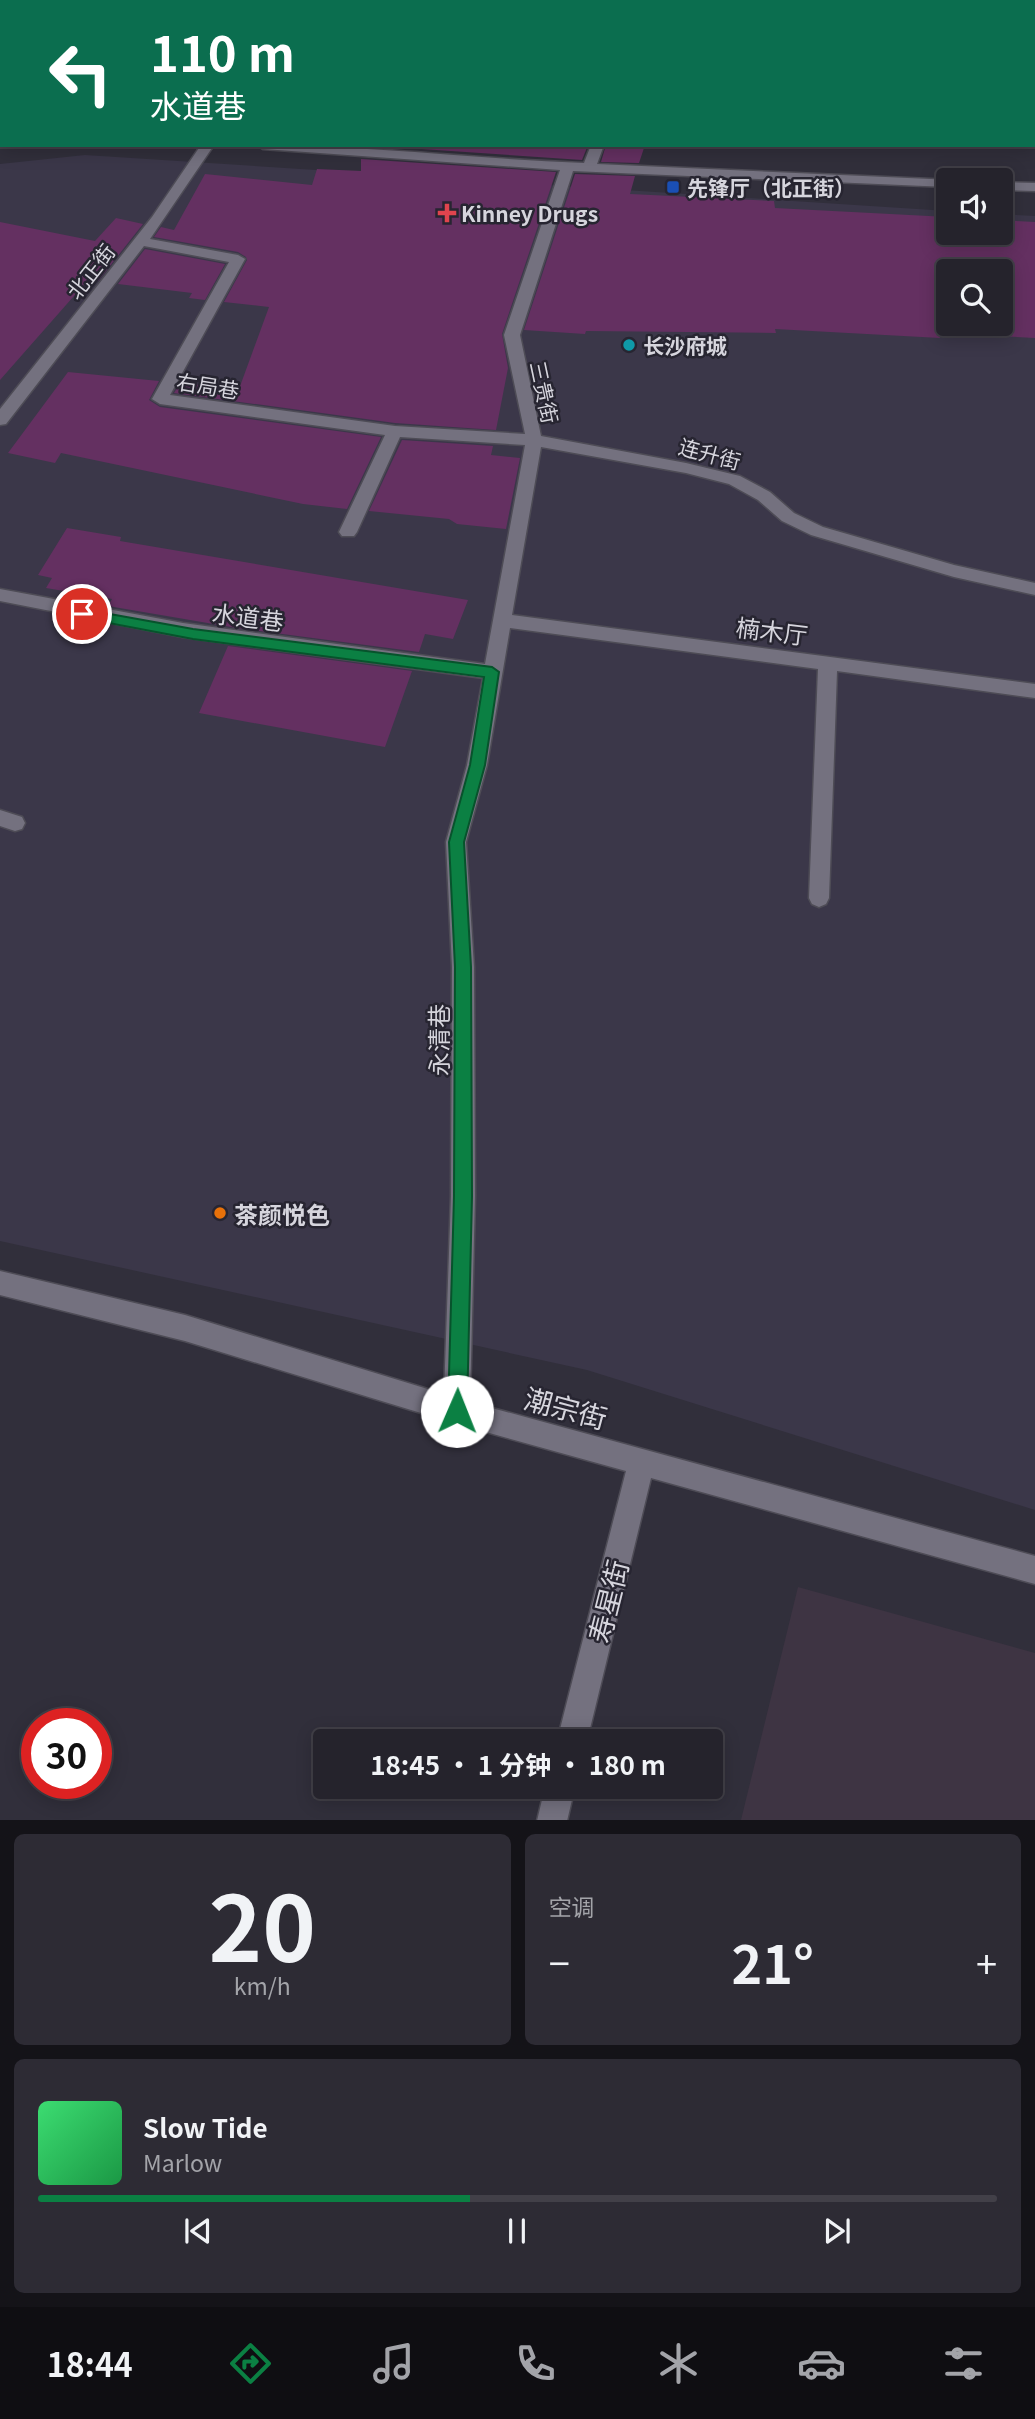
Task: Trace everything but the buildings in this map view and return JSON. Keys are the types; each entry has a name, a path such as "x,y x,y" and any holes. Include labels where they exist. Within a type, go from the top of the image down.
{"street":[{"name":"北正街","path":"0,420 140,242 207,147"},
{"path":"304,147 389,151 588,169 936,183"},
{"path":"588,169 597,147"},
{"name":"三贵街","path":"492,672 534,440 512,335 568,167"},
{"path":"1013,186 1035,187"},
{"name":"右局巷","path":"140,242 238,259 160,399 395,431"},
{"path":"348,533 395,431"},
{"name":"连升街","path":"395,431 534,440 686,468 733,480 764,496 788,517 817,531 954,571 1035,589"},
{"name":"水道巷","path":"0,595 82,614 193,634 492,672"},
{"name":"楠木厅","path":"503,620 1035,691"},
{"path":"819,898 828,663"},
{"name":"永清巷","path":"457,1411 463,1196 463,967 456,842 477,765 492,672"},
{"name":"潮宗街","path":"0,1283 185,1328 457,1411 1035,1570"},
{"name":"寿星街","path":"575,1729 642,1460"},
{"path":"552,1820 557,1799"}],"shaded area":[{"path":"85,155 936,210 936,245 1013,245 1013,215 1035,216 1035,1510 587,1370 0,1241 0,164"},
{"path":"798,1587 1035,1653 1035,1820 741,1820"}],"place":[{"name":"先锋厅（北正街）","path":"673,187"},
{"name":"Kinney Drugs","path":"447,213"},
{"name":"长沙府城","path":"629,345"},
{"name":"茶颜悦色","path":"220,1213"}],"route":[{"path":"82,614 193,634 492,672 477,765 456,842 463,967 463,1196 457,1411"}]}
